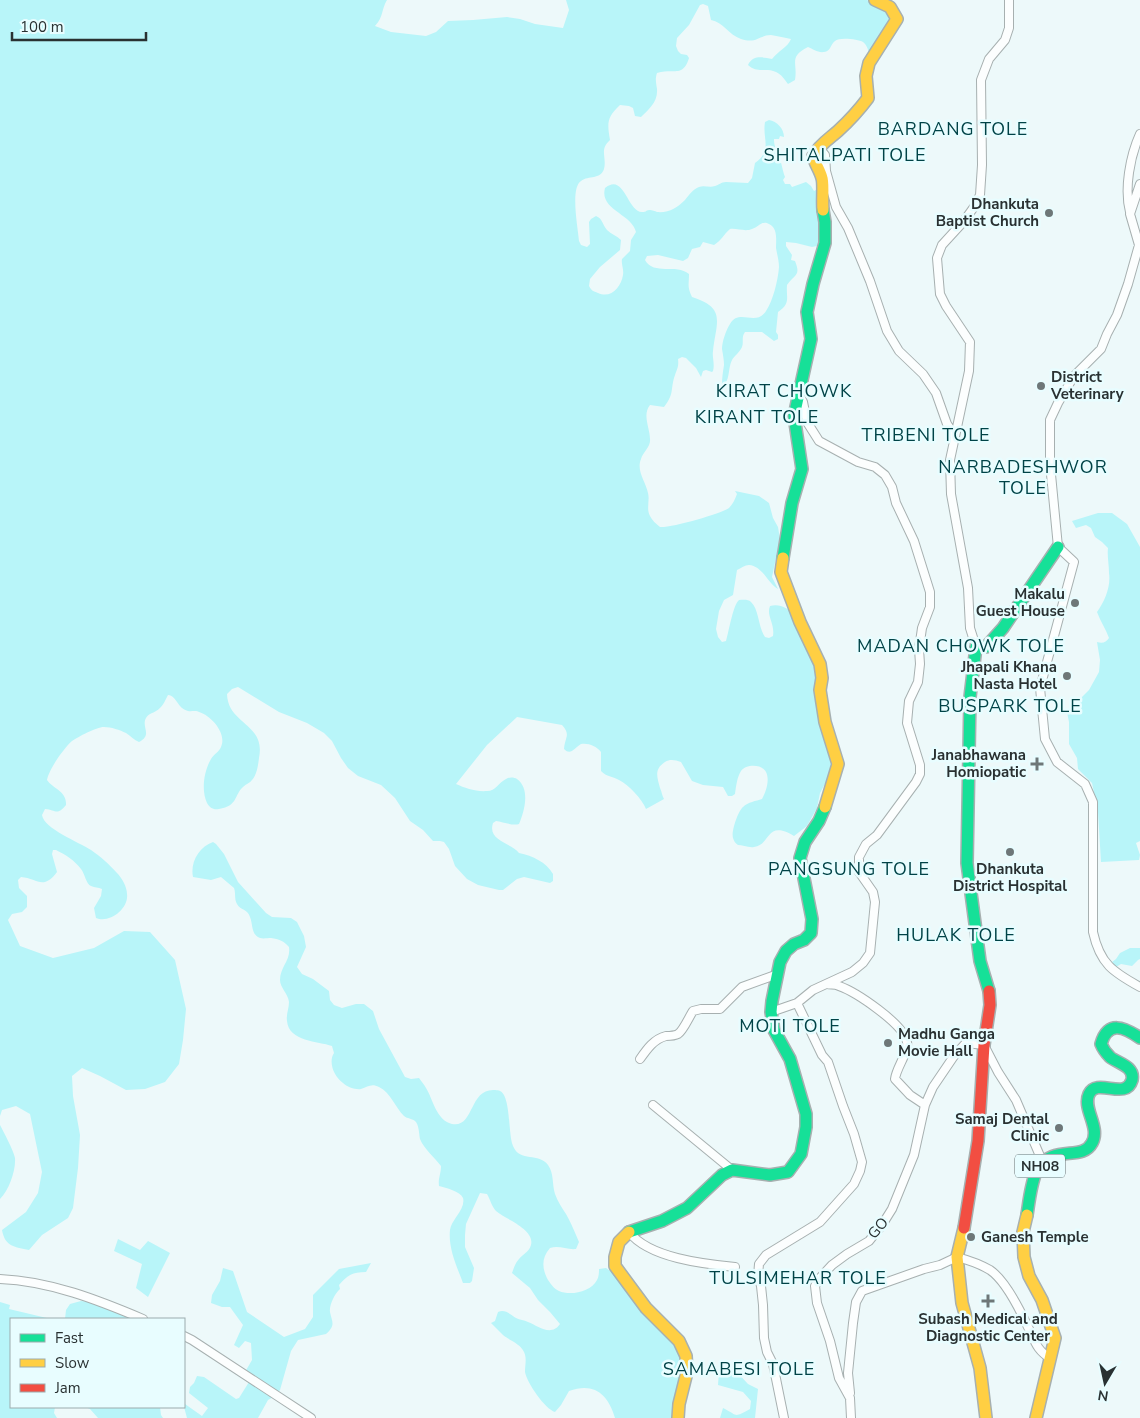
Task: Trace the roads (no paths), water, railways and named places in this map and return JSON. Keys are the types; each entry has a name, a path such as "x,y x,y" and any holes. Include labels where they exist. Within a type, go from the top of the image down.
{"street":[{"path":"653,1104 732,1170 770,1175 788,1172 801,1154 806,1128 806,1114 790,1059 774,1030 771,1012 772,1001 780,962 786,951 794,944 804,940 811,933 812,920 800,858 805,842 819,821 829,796 838,764 825,722 820,690 822,678 820,664 800,622 782,572 792,504 802,469 794,416 811,339 807,312 825,243 822,178 813,156 817,148 838,131 868,98 866,76 869,63 896,19 890,7 875,0"},
{"path":"986,1418 980,1368 962,1303 957,1257 964,1228 978,1141 984,1045 990,1005 989,988 980,961 967,863 970,697 976,647 970,628 968,588 950,494 950,460 969,371 970,342 940,294 938,258 942,245 964,221 980,195 982,166 981,80 989,59 1004,40 1009,28 1009,0"},
{"path":"976,647 986,647 1003,628 1058,548 1050,464 1050,420 1074,376 1101,349 1117,315 1128,284 1139,245 1127,197 1133,151 1140,134"},
{"path":"817,148 825,155 826,171 836,207 848,228 870,280 887,331 899,351 923,374 936,393 947,424 954,435"},
{"path":"1130,214 1140,184"},
{"path":"771,1012 797,1003 813,990 852,972 864,963 870,953 875,902 873,892 859,872 859,857 866,844 877,835 920,774 920,766 907,724 909,701 918,682 922,628 930,607 930,592 914,541 896,502 892,487 885,475 875,467 858,462 819,441 807,422 803,402 799,394"},
{"path":"1058,548 1074,562 1040,688 1045,739 1056,762 1085,784 1093,802 1093,932 1097,947 1108,966 1122,977 1140,987"},
{"path":"640,1059 648,1047 655,1041 665,1036 680,1033 693,1011 720,1009 742,987 778,974"},
{"path":"825,984 836,985 851,992 876,1008 902,1031 908,1045 895,1079 910,1095 925,1105"},
{"path":"784,1418 764,1338 764,1305 758,1276 759,1264 766,1255 820,1222 854,1184 862,1162 833,1074 797,1003"},
{"name":"NH08","path":"1036,1418 1055,1338 1042,1300 1029,1276 1024,1257 1023,1232 1035,1175 1048,1158 1083,1151 1093,1143 1095,1136 1088,1106 1089,1094 1094,1088 1122,1089 1128,1086 1132,1080 1130,1069 1125,1064 1107,1055 1103,1049 1101,1044 1105,1032 1111,1028 1119,1027 1129,1030 1140,1038"},
{"name":"GO","path":"851,1418 850,1398 839,1378 830,1341 816,1303 815,1286 832,1265 869,1241 882,1225 892,1209 914,1155 925,1105 933,1087 954,1056 966,1043 984,1045"},
{"path":"984,1045 1016,1100 1043,1163"},
{"path":"678,1418 679,1400 688,1368 687,1355 682,1343 650,1313 619,1273 615,1266 615,1257 619,1242 629,1232 662,1221 687,1208 722,1175 732,1170"},
{"path":"629,1232 635,1240 673,1257 713,1265 735,1267"},
{"path":"850,1398 848,1372 853,1323 856,1302 862,1292 940,1265 957,1257 991,1271 1001,1281 1028,1325 1036,1346 1051,1359"},
{"path":"0,1279 16,1279 47,1286 105,1303 141,1318"},
{"path":"185,1336 311,1418"}],"place":[{"name":"Dhankuta Baptist Church","path":"1049,213"},
{"name":"District Veterinary","path":"1041,386"},
{"name":"Makalu Guest House","path":"1075,603"},
{"name":"Jhapali Khana Nasta Hotel","path":"1067,676"},
{"name":"Janabhawana Homiopatic","path":"1037,764"},
{"name":"Dhankuta District Hospital","path":"1010,852"},
{"name":"Madhu Ganga Movie Hall","path":"888,1043"},
{"name":"Samaj Dental Clinic","path":"1059,1128"},
{"name":"Ganesh Temple","path":"971,1237"},
{"name":"Subash Medical and Diagnostic Center","path":"988,1301"}],"district":[{"name":"BARDANG TOLE","path":"953,129"},
{"name":"SHITALPATI TOLE","path":"845,155"},
{"name":"KIRAT CHOWK","path":"784,391"},
{"name":"KIRANT TOLE","path":"757,417"},
{"name":"TRIBENI TOLE","path":"926,435"},
{"name":"NARBADESHWOR TOLE","path":"1023,477"},
{"name":"MADAN CHOWK TOLE","path":"961,646"},
{"name":"BUSPARK TOLE","path":"1010,706"},
{"name":"PANGSUNG TOLE","path":"849,869"},
{"name":"HULAK TOLE","path":"956,935"},
{"name":"MOTI TOLE","path":"790,1026"},
{"name":"TULSIMEHAR TOLE","path":"798,1278"},
{"name":"SAMABESI TOLE","path":"739,1369"}]}
